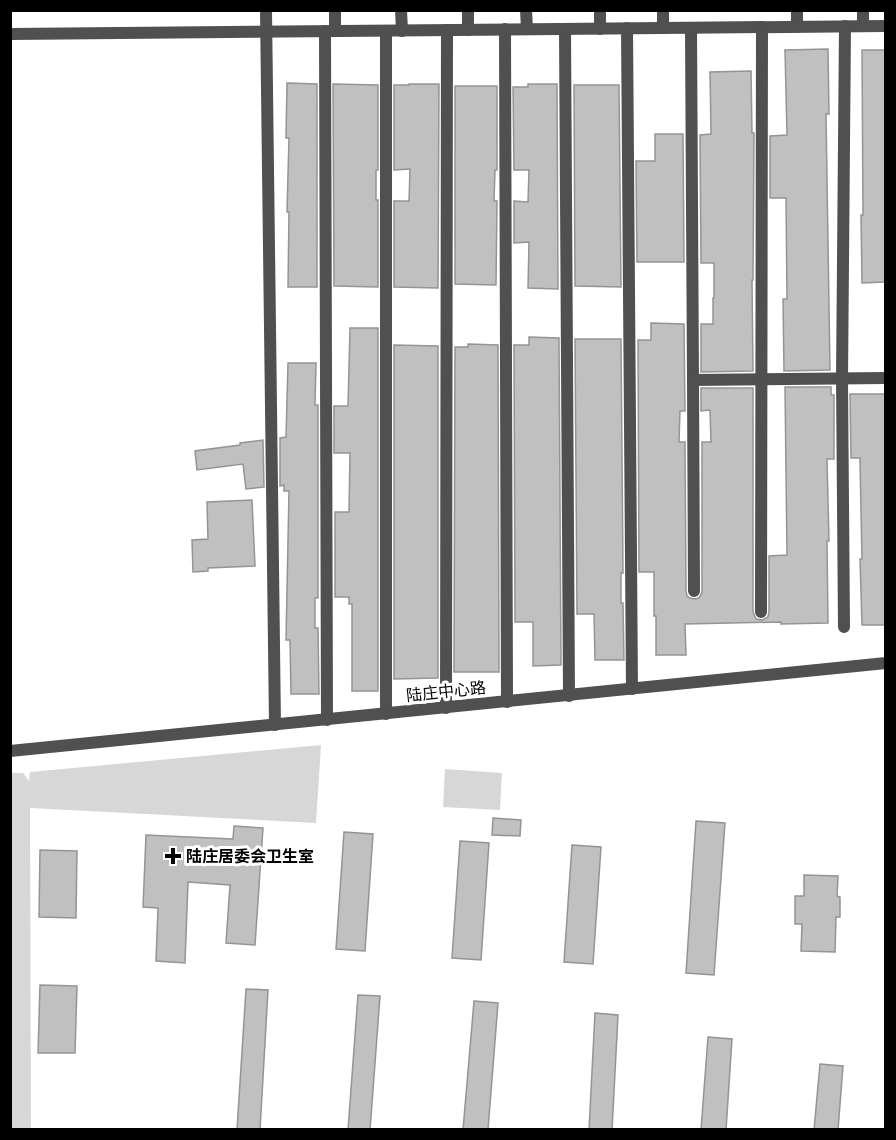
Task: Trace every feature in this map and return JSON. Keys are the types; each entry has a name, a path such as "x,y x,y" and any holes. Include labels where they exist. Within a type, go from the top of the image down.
{"street":[{"path":"266,10 275,725"},
{"path":"327,720 330,31 335,10"},
{"path":"402,10 402,31"},
{"path":"468,10 468,30"},
{"path":"526,10 527,29"},
{"path":"600,10 600,29"},
{"path":"663,10 663,28"},
{"path":"797,10 797,27"},
{"path":"862,26 863,10"},
{"path":"844,26 842,379 844,627"},
{"path":"10,34 885,26"},
{"path":"762,27 762,612"},
{"path":"627,28 632,689"},
{"path":"691,28 694,591"},
{"path":"505,29 507,702"},
{"path":"565,29 568,696"},
{"path":"446,708 447,30"},
{"path":"386,31 386,714"},
{"path":"693,380 885,378"},
{"name":"陆庄中心路","path":"10,751 885,663"}],"shaded area":[{"path":"321,745 316,823 30,808 31,1129 11,1129 11,773 23,773 29,781 30,772"},
{"path":"445,769 502,773 500,810 443,807"}],"building":[{"path":"828,49 829,114 826,114 830,370 784,371 783,299 787,299 786,198 770,198 770,136 787,135 785,50"},
{"path":"862,50 885,50 885,282 862,283"},
{"path":"751,71 752,133 754,133 753,371 701,372 701,324 713,324 714,298 714,263 701,263 700,135 711,134 710,72"},
{"path":"287,83 317,84 317,287 288,287"},
{"path":"333,84 378,85 376,200 378,200 378,287 334,286"},
{"path":"439,84 438,288 394,287 394,201 409,201 410,169 394,170 394,85"},
{"path":"528,84 557,84 558,289 528,288 529,242 514,243 514,201 528,202 529,170 514,170 513,87 528,87"},
{"path":"574,85 619,85 621,287 575,286"},
{"path":"455,86 497,86 497,170 495,170 494,201 497,201 496,285 455,284"},
{"path":"655,134 683,134 684,262 637,262 636,161 655,161"},
{"path":"651,323 684,324 685,411 680,411 679,442 685,442 686,591 690,598 699,598 702,592 702,442 711,442 710,410 701,411 701,388 753,388 753,612 756,619 762,620 768,617 769,612 769,556 787,555 785,387 831,387 831,395 834,395 834,459 827,459 828,623 685,624 686,655 656,655 654,572 639,572 638,340 651,340"},
{"path":"350,328 378,328 378,691 352,691 352,604 349,604 349,597 335,597 335,512 349,512 350,453 334,453 334,406 348,406"},
{"path":"529,337 559,338 561,665 533,666 533,622 515,622 514,345 529,345"},
{"path":"575,339 621,339 623,573 621,573 621,603 623,603 624,660 595,660 594,614 577,614"},
{"path":"468,344 498,345 499,672 454,672 455,347 468,347"},
{"path":"394,345 438,346 438,678 394,679"},
{"path":"288,363 316,363 318,598 315,598 315,628 318,628 319,694 291,694 290,640 286,640 289,491 284,491 284,485 280,486 280,438 286,437"},
{"path":"850,394 885,394 885,625 862,625 860,458 851,458"},
{"path":"263,440 264,487 246,489 243,464 197,470 195,451"},
{"path":"252,500 255,566 208,568 208,571 193,572 192,540 208,539 207,502"},
{"path":"493,818 521,820 520,836 492,835"},
{"path":"696,821 725,823 714,975 686,973"},
{"path":"234,826 263,828 255,945 226,943 230,885 188,882 185,963 156,961 158,908 143,907 146,835 233,839"},
{"path":"344,832 373,834 365,951 336,949"},
{"path":"460,841 489,843 481,960 452,958"},
{"path":"572,845 601,847 593,964 564,962"},
{"path":"40,850 77,851 76,918 39,917"},
{"path":"804,875 838,876 837,896 840,897 840,917 836,917 835,952 801,951 802,924 795,924 795,896 804,896"},
{"path":"40,985 77,986 75,1053 38,1053"},
{"path":"246,989 268,990 260,1130 237,1130"},
{"path":"358,995 380,996 370,1130 348,1130"},
{"path":"474,1001 498,1003 488,1130 463,1130"},
{"path":"595,1013 618,1015 612,1130 589,1130"},
{"path":"708,1037 732,1039 726,1130 701,1130"},
{"path":"820,1064 843,1066 838,1130 814,1130"}],"place":[{"name":"陆庄居委会卫生室","path":"173,856"}]}
